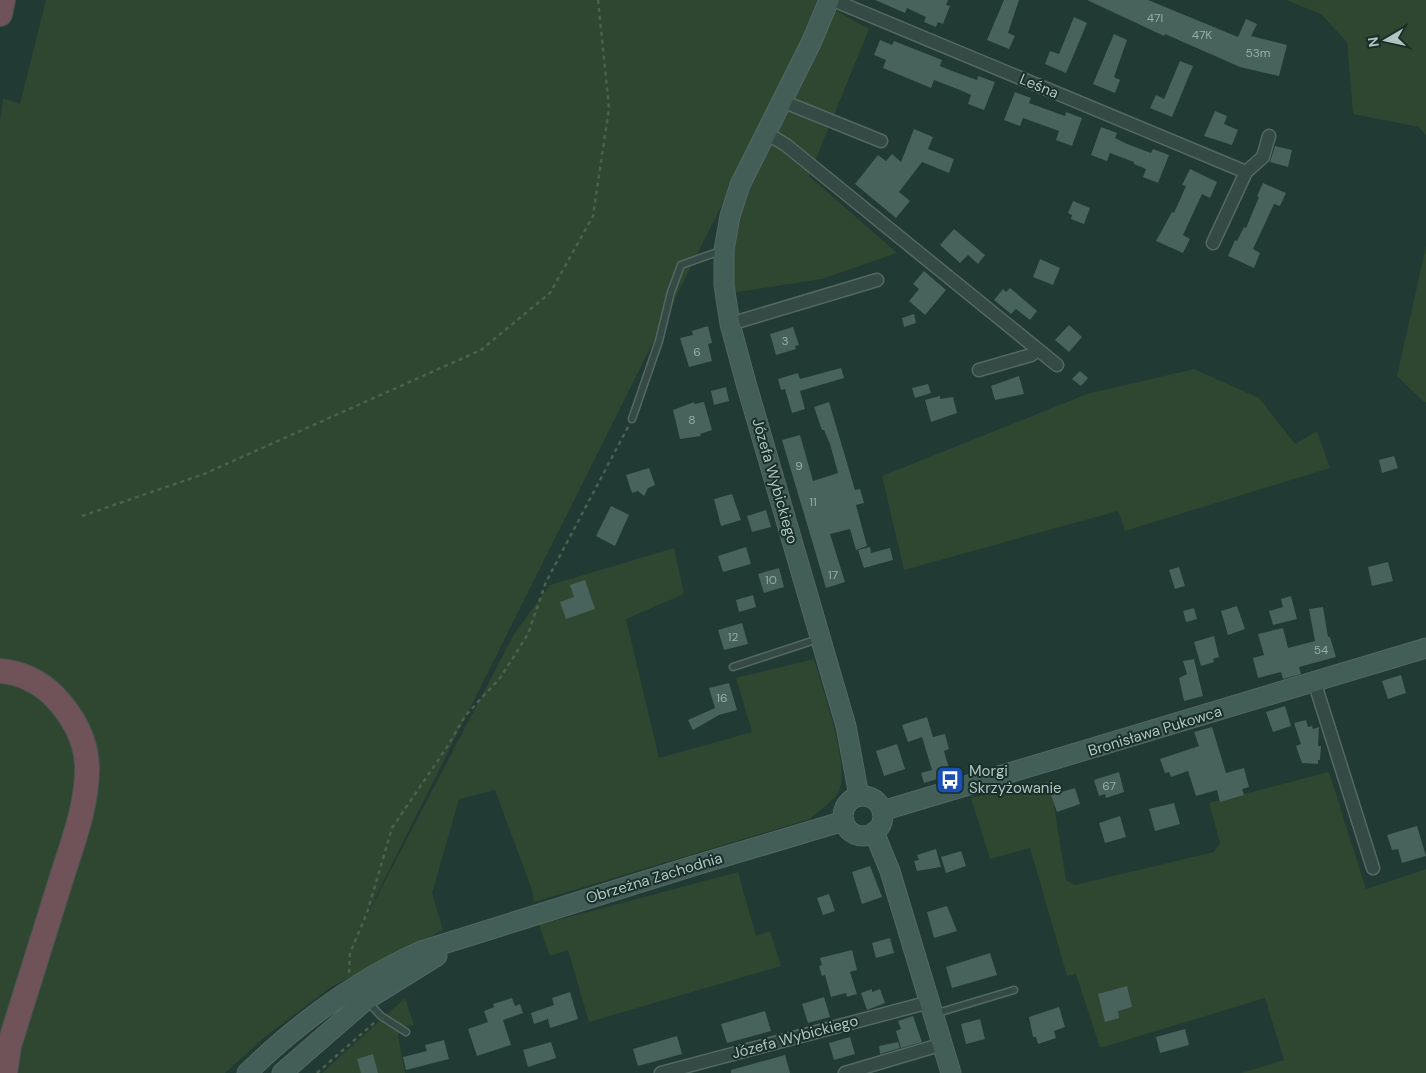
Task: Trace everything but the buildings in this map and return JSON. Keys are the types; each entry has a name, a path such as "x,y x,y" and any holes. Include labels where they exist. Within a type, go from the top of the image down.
{"highway":[{"path":"0,14 2,0"},
{"path":"0,671 18,674 35,681 63,705 81,735 87,769 86,793 75,834 9,1046 5,1073"}],"street":[{"name":"Leśna","path":"724,250 730,216 740,185 831,0 1246,172"},
{"path":"782,102 881,141"},
{"path":"766,133 786,144 1057,365"},
{"path":"1213,243 1246,172 1263,157 1269,136"},
{"name":"Józefa Wybickiego","path":"724,250 724,285 730,324 846,726 859,796"},
{"path":"730,324 877,280"},
{"path":"980,370 1031,355 1038,350"},
{"name":"Bronisława Pukowca","path":"882,811 1171,726 1426,648"},
{"path":"1314,681 1373,868"},
{"path":"859,796 874,799 882,811 880,826 874,832 865,836 856,834 848,829 844,822 843,813 846,805 859,796"},
{"name":"Obrzeżna Zachodnia","path":"282,1073 391,965 422,951 684,869 844,822"},
{"path":"874,832 890,871 952,1073"},
{"name":"Obrzeżna Zachodnia","path":"247,1073 272,1048 362,992"},
{"name":"Józefa Wybickiego","path":"661,1073 932,1008"},
{"path":"845,1073 943,1044"}],"lane":[{"path":"632,419 659,341 671,292 681,264 724,250"},
{"path":"734,668 821,638"},
{"name":"Józefa Wybickiego","path":"932,1008 1014,990"},
{"path":"362,992 381,1016 406,1032"}],"path":[{"path":"82,516 204,474 481,350 550,293 593,216 609,108 598,0"},
{"path":"362,992 350,974 350,954 367,913 392,828 447,747 464,716 500,678 528,634 546,582 632,419"},
{"path":"317,1073 381,1016"}],"green space":[{"path":"46,0 821,0 820,9 352,944 514,634 550,585 674,548 684,594 626,619 659,758 752,732 736,678 814,659 839,748 841,782 838,793 832,800 810,819 534,902 532,890 495,790 459,799 432,893 443,930 331,987 266,1036 225,1073 17,1073 18,1054 89,737 0,664 0,121 3,98 20,104"},
{"path":"1286,0 1426,0 1426,135 1419,127 1353,114 1347,42 1321,14"},
{"path":"833,9 869,29 809,176 897,253 822,279 731,293 731,249 743,202"},
{"path":"1426,246 1426,402 1424,402 1397,376"},
{"path":"1194,369 1259,398 1295,444 1317,431 1330,468 1125,531 1118,511 904,570 882,476 1087,394"},
{"path":"0,682 13,684 26,690 38,697 49,707 66,730 72,743 76,769 71,809 0,1039"},
{"path":"1329,772 1366,889 1426,869 1426,1073 1241,1073 1284,1060 1265,998 1100,1048 1076,974 1067,976 1030,848 990,859 971,798 1050,781 1066,880 1075,885 1214,852 1220,843 1209,803"},
{"path":"738,872 756,936 770,931 781,966 589,1022 568,950 550,956 539,925"},
{"path":"405,998 414,1025 404,1026 398,1035 405,1073 322,1073"}],"place":[{"name":"Morgi Skrzyżowanie","path":"950,780"}]}
